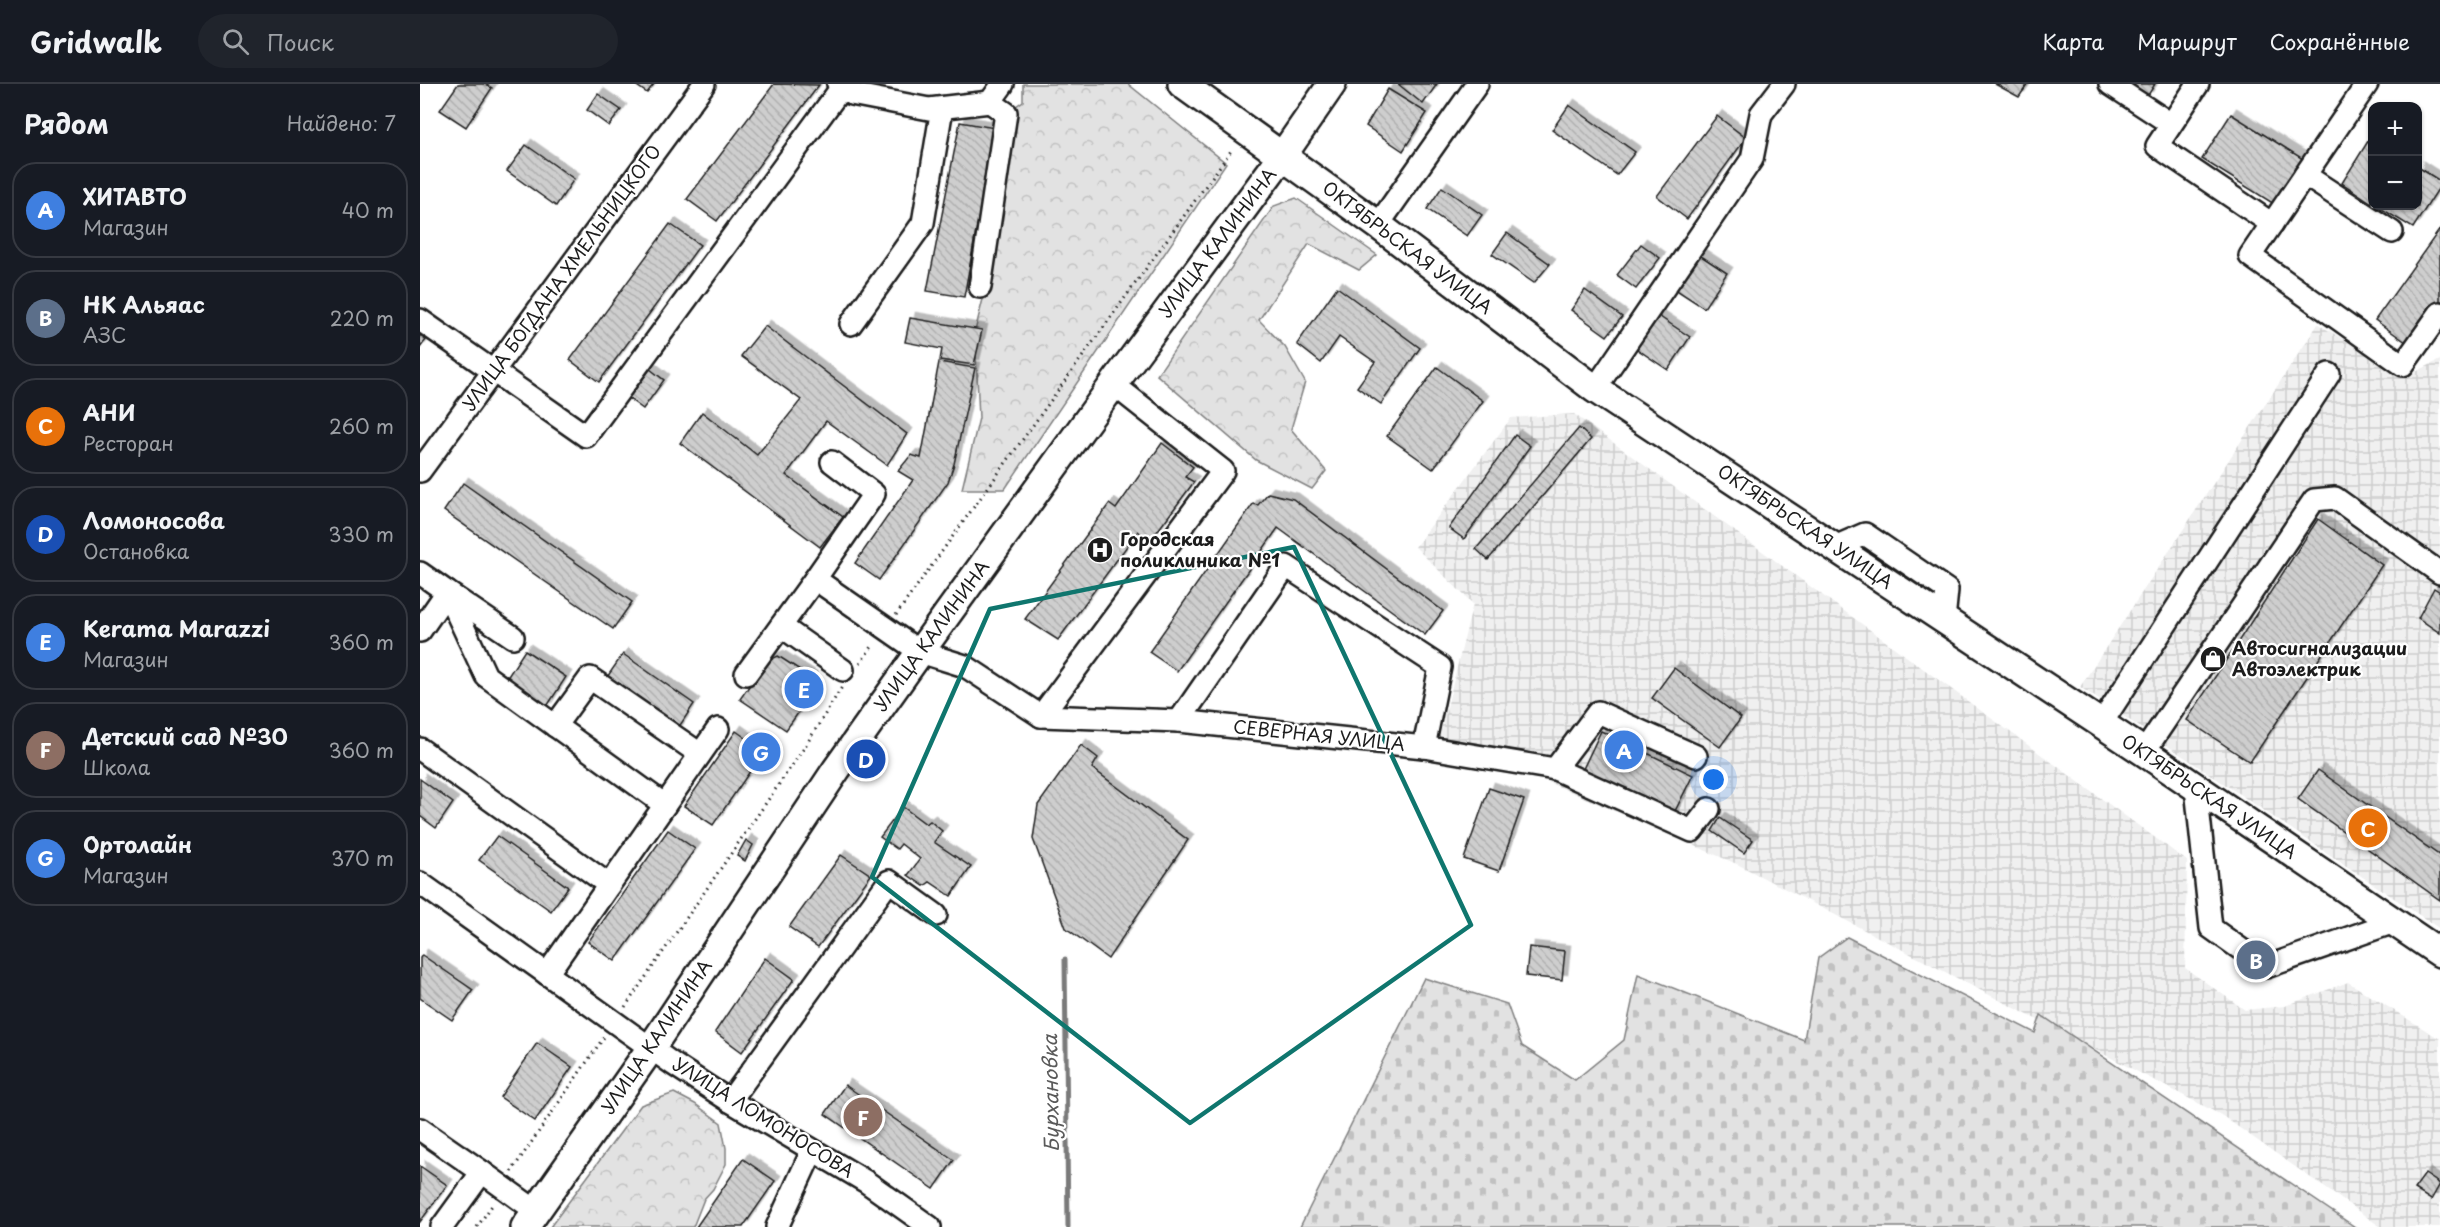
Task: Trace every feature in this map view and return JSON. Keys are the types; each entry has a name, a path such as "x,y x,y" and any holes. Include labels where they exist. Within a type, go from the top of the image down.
{"main road":[{"name":"ОКТЯБРЬСКАЯ УЛИЦА","path":"1182,84 1283,155 1595,388 2144,752 2440,952"},
{"name":"УЛИЦА КАЛИНИНА","path":"530,1219 651,1048 836,770 1113,384 1283,155 1332,84"}],"street":[{"name":"УЛИЦА БОГДАНА ХМЕЛЬНИЦКОГО","path":"420,471 704,84"},
{"path":"990,102 1003,84"},
{"path":"1378,225 1477,84"},
{"path":"1595,388 1752,159 1761,114 1784,84"},
{"path":"2110,84 2171,124"},
{"path":"2198,84 2157,146 2272,224"},
{"path":"2367,84 2250,256 2403,365 2440,313"},
{"path":"420,320 586,436 840,86 851,94 929,110 990,102 1006,113 980,287"},
{"path":"851,324 923,223 942,108"},
{"path":"2306,175 2392,232"},
{"path":"2101,724 2329,374"},
{"path":"815,579 920,652 964,666 1041,716 1223,471 1113,384"},
{"path":"746,674 874,495 832,462"},
{"path":"2144,752 2314,500 2335,498 2440,573"},
{"path":"1179,721 1286,566 1440,667 1424,747"},
{"path":"420,573 513,637"},
{"path":"420,631 447,592"},
{"path":"447,592 486,676 665,805"},
{"path":"781,626 843,670"},
{"path":"555,726 590,678 700,754"},
{"path":"1555,769 1598,712 1696,756"},
{"name":"СЕВЕРНАЯ УЛИЦА","path":"1041,716 1179,721 1424,747 1555,769 1692,831 1709,809"},
{"path":"547,974 718,729"},
{"path":"420,749 609,885"},
{"path":"2196,788 2211,928 2266,967 2394,922"},
{"path":"730,1101 889,881 936,915"},
{"name":"УЛИЦА ЛОМОНОСОВА","path":"420,883 651,1048 730,1101 864,1181 930,1227"},
{"path":"420,1129 482,1172 530,1219"},
{"path":"777,1227 812,1151"},
{"path":"442,1227 482,1172"}],"highlighted area":[{"path":"1294,547 1471,925 1190,1123 872,877 990,609"}],"shaded area":[{"path":"2318,324 2405,377 2440,360 2440,929 2080,687"},
{"path":"1574,414 2187,861 2185,968 2245,1010 2285,1006 2348,982 2440,1039 2440,1227 2381,1227 2221,1115 1739,865 1440,735 1473,604 1415,547 1511,418"}],"green space":[{"path":"1023,84 1128,84 1226,163 1005,489 962,489 979,418 975,331 983,299 1006,113 1023,101"},
{"path":"1296,198 1377,255 1359,270 1309,244 1259,320 1285,347 1305,382 1291,429 1326,471 1312,489 1256,460 1157,375 1274,206"},
{"path":"1847,937 2035,1033 2041,1015 2355,1227 1300,1227 1424,978 1507,1004 1522,1046 1575,1080 1624,1040 1638,974 1804,1040 1818,958"},
{"path":"674,1093 695,1104 721,1123 726,1148 726,1164 713,1189 704,1199 693,1227 550,1227 641,1105"}],"building":[{"path":"458,84 485,84 492,88 466,127 440,110"},
{"path":"634,84 654,84 647,93"},
{"path":"774,84 819,85 717,221 687,199"},
{"path":"1398,84 1437,84 1423,104"},
{"path":"1995,84 2028,84 2019,97"},
{"path":"2130,84 2155,84 2147,97"},
{"path":"1388,89 1427,113 1403,151 1366,126"},
{"path":"598,94 621,110 609,126 587,110"},
{"path":"1569,105 1635,152 1617,175 1552,130"},
{"path":"2231,114 2303,159 2274,204 2202,159"},
{"path":"1717,116 1746,138 1687,219 1657,196"},
{"path":"960,122 995,128 964,297 927,291"},
{"path":"2368,141 2368,200 2342,183"},
{"path":"526,145 574,179 556,206 507,171"},
{"path":"2422,170 2440,181 2440,186 2413,228 2384,210 2422,210"},
{"path":"1442,187 1482,215 1467,236 1427,209"},
{"path":"670,224 700,245 599,382 570,360"},
{"path":"2440,229 2440,302 2410,345 2375,320"},
{"path":"1507,233 1550,264 1534,283 1492,254"},
{"path":"1641,244 1660,258 1636,289 1617,275"},
{"path":"1698,254 1727,273 1704,308 1675,289"},
{"path":"1337,287 1420,348 1381,404 1357,387 1375,362 1339,337 1321,363 1297,344"},
{"path":"1585,290 1622,317 1607,336 1571,310"},
{"path":"1657,315 1690,337 1668,370 1634,347"},
{"path":"910,318 982,330 974,365 940,360 942,349 905,342"},
{"path":"765,326 907,434 887,465 826,421 786,475 843,517 820,547 680,443 702,412 757,455 801,400 741,356"},
{"path":"420,330 429,336 420,348"},
{"path":"939,362 975,368 954,464 948,482 879,580 855,563 913,480 898,471 911,455 921,458"},
{"path":"1437,367 1483,401 1433,469 1387,436"},
{"path":"650,369 664,380 643,409 628,398"},
{"path":"1579,428 1591,439 1488,560 1476,549"},
{"path":"1515,435 1530,446 1464,539 1449,528"},
{"name":"Городская поликлиника №1","path":"1162,443 1193,467 1185,477 1194,482 1150,541 1138,531 1058,640 1025,619 1109,504 1116,509"},
{"path":"463,483 632,602 613,629 444,511"},
{"path":"1268,493 1293,499 1443,611 1425,635 1278,528 1177,671 1149,652 1253,504 1258,505"},
{"path":"2318,519 2382,565 2250,762 2187,720"},
{"path":"2434,588 2440,592 2440,633 2418,618"},
{"path":"525,650 566,677 546,708 505,681"},
{"path":"623,654 694,704 677,730 605,680"},
{"path":"778,656 811,677 813,692 786,730 740,699 766,662"},
{"path":"1674,668 1741,718 1720,747 1652,698"},
{"path":"736,731 764,751 713,825 684,806"},
{"path":"1601,731 1693,775 1673,815 1582,771"},
{"path":"1081,745 1098,758 1092,768 1188,840 1108,959 1066,928 1033,839 1038,805"},
{"path":"2318,770 2440,856 2440,900 2298,799"},
{"path":"420,779 453,803 436,828 420,816"},
{"path":"1489,788 1524,800 1499,871 1464,859"},
{"path":"903,807 926,824 930,821 942,831 934,842 971,867 951,896 930,882 924,886 908,875 920,859 901,844 897,849 880,837"},
{"path":"1720,818 1753,840 1744,853 1712,831"},
{"path":"668,830 695,849 615,961 588,942"},
{"path":"497,836 568,887 551,911 479,860"},
{"path":"746,840 753,845 745,861 737,856"},
{"path":"841,855 871,875 818,947 789,927"},
{"path":"1529,947 1565,951 1562,980 1526,976"},
{"path":"422,955 473,990 452,1020 420,998 420,958"},
{"path":"765,958 794,979 742,1052 715,1032"},
{"path":"537,1043 572,1067 535,1121 500,1097"},
{"path":"845,1085 954,1160 934,1189 825,1114"},
{"path":"743,1159 775,1181 743,1227 696,1227"},
{"path":"420,1166 447,1185 420,1222"},
{"path":"2425,1174 2440,1184 2431,1200 2414,1189"}],"waterway":[{"name":"Бурхановка","path":"1065,959 1068,1227"}],"place":[{"name":"Городская поликлиника №1","path":"1100,550"},
{"name":"Автосигнализации Автоэлектрик","path":"2213,659"},
{"name":"Kerama Marazzi","path":"804,689"},
{"name":"ХИТАВТО","path":"1624,750"},
{"name":"Ортолайн","path":"761,752"},
{"name":"Ломоносова","path":"866,759"},
{"name":"АНИ","path":"2368,828"},
{"name":"НК Альяас","path":"2256,960"},
{"name":"Детский сад №30","path":"863,1117"}]}
